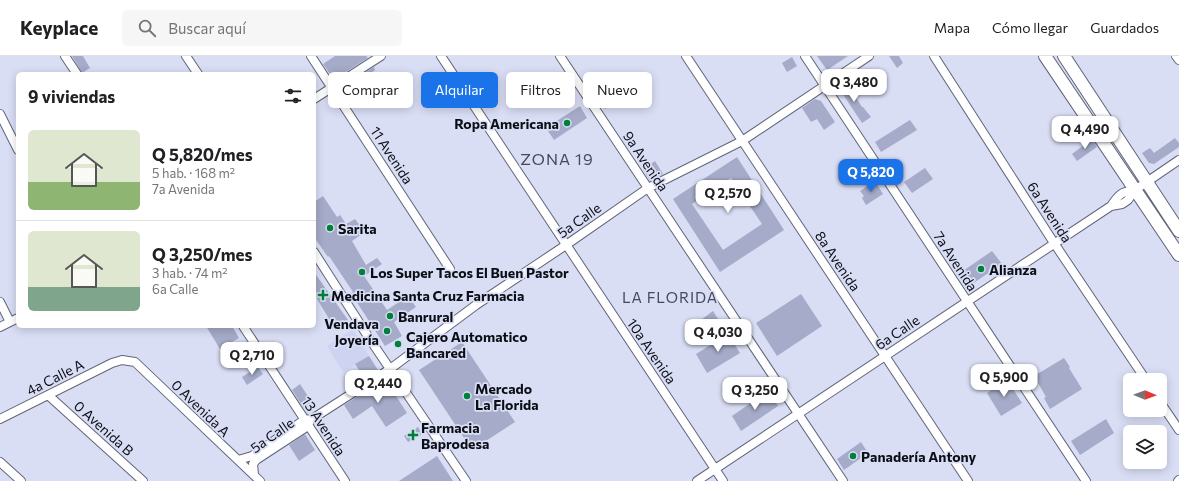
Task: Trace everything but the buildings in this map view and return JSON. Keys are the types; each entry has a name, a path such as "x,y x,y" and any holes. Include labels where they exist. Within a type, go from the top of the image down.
{"main road":[{"path":"1045,56 1179,255"},
{"path":"1064,56 1179,232"}],"street":[{"path":"65,56 76,72"},
{"path":"186,56 197,72"},
{"name":"11 Avenida","path":"311,56 328,82"},
{"path":"356,72 381,56"},
{"name":"10a Avenida","path":"441,56 723,481"},
{"name":"9a Avenida","path":"560,56 843,481"},
{"name":"8a Avenida","path":"686,56 968,481"},
{"name":"7a Avenida","path":"805,56 1086,481"},
{"name":"5a Calle","path":"238,460 252,456 390,369 476,305 648,188 742,141 869,56"},
{"name":"6a Avenida","path":"934,56 1054,243 1141,373"},
{"path":"1176,56 1179,60"},
{"path":"316,98 328,90"},
{"name":"11 Avenida","path":"345,108 450,269"},
{"path":"0,114 16,146"},
{"name":"6a Calle","path":"698,481 1111,206 1117,196 1124,192 1135,190 1179,160"},
{"path":"316,255 390,369 466,481"},
{"path":"0,302 10,322"},
{"path":"0,328 16,319"},
{"name":"13 Avenida","path":"244,328 308,421 345,481"},
{"name":"4a Calle A","path":"0,419 112,363 122,360"},
{"name":"0 Avenida A","path":"122,360 135,362 260,481"},
{"name":"0 Avenida B","path":"48,395 143,481"},
{"path":"1167,412 1179,430"},
{"name":"5a Calle","path":"254,475 253,464 256,460 308,421"},
{"path":"0,462 21,481"}],"shaded area":[{"path":"353,329 369,356 343,372 327,346"}],"place":[{"name":"Ropa Americana","path":"567,123"},
{"name":"Sarita","path":"330,228"},
{"name":"Alianza","path":"981,269"},
{"name":"Los Super Tacos El Buen Pastor","path":"362,272"},
{"name":"Medicina Santa Cruz Farmacia","path":"323,295"},
{"name":"Banrural","path":"390,316"},
{"name":"Vendava Joyería","path":"387,331"},
{"name":"Cajero Automatico Bancared","path":"398,344"},
{"name":"Mercado La Florida","path":"467,396"},
{"name":"Farmacia Baprodesa","path":"413,435"},
{"name":"Panadería Antony","path":"853,456"}],"district":[{"name":"ZONA 19","path":"557,158"},
{"name":"LA FLORIDA","path":"670,297"}]}
